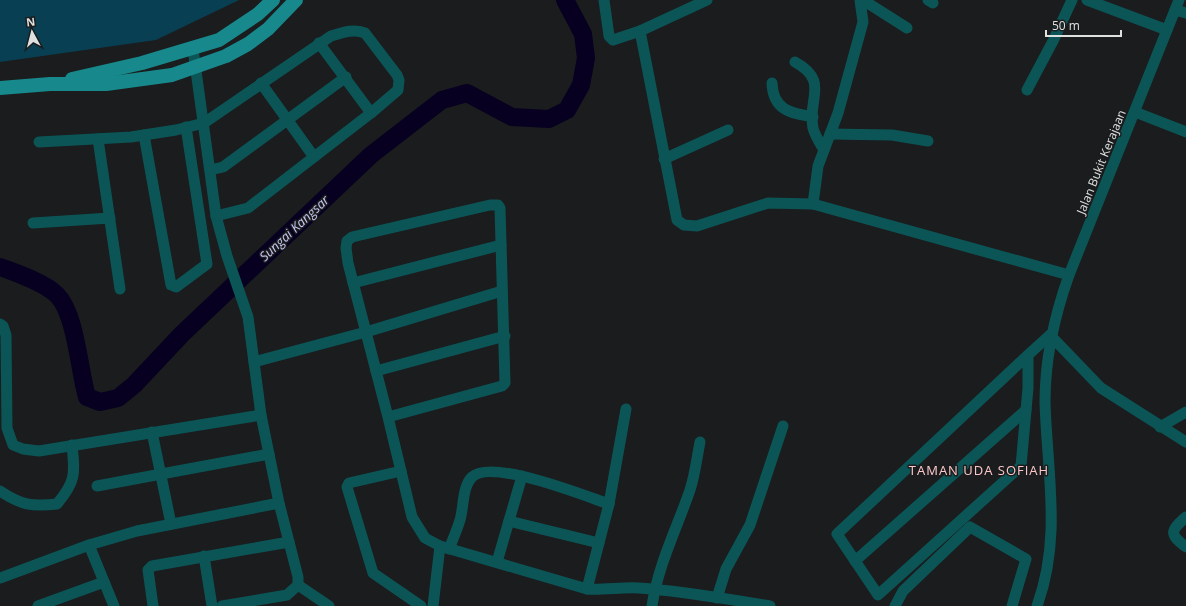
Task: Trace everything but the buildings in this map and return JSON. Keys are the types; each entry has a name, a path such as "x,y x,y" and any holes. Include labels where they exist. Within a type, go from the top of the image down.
{"main road":[{"path":"50,84 193,49 219,40 258,14 273,0"},
{"path":"0,88 50,84 106,84 172,75 226,56 248,44 268,29 296,0"}],"street":[{"path":"604,0 609,36 615,40 640,31 707,0"},
{"path":"862,0 908,28"},
{"path":"813,204 818,166 838,113 864,22 862,0"},
{"path":"1027,90 1053,41 1072,0"},
{"path":"1087,0 1167,30"},
{"name":"Jalan Bukit Kerajaan","path":"1037,606 1048,569 1053,517 1045,401 1046,371 1050,336 1069,275 1167,30 1180,7"},
{"path":"40,142 144,135 204,123 319,43 340,33 361,31 365,33 397,75 399,80 398,90 371,113 248,208 216,216"},
{"path":"640,31 677,220 684,225 697,226 768,203 813,204 1069,275"},
{"path":"319,43 346,77 371,113"},
{"path":"193,49 216,216 227,256 248,316 261,415 279,503 298,577 298,585 287,595 222,606"},
{"path":"796,62 806,67 814,78 813,126 824,150"},
{"path":"210,170 223,167 346,77"},
{"path":"261,83 289,119 314,157"},
{"path":"772,83 772,95 775,101 789,112 813,117"},
{"path":"1135,112 1186,132"},
{"path":"144,135 171,285 177,287 207,264 186,127"},
{"path":"664,159 728,130"},
{"path":"830,134 892,135 928,141"},
{"path":"98,139 120,289"},
{"path":"388,417 502,386 505,383 505,336 502,291 500,207 496,204 352,237 347,241 346,248 353,283 412,517 425,538 445,548 587,589 609,590 638,588 714,600 770,606"},
{"path":"33,223 110,218"},
{"path":"353,283 501,245"},
{"path":"254,362 366,332 502,291"},
{"path":"0,324 3,326 6,335 3,362 3,407 7,428 13,445 23,449 40,451 261,415"},
{"path":"376,371 505,336"},
{"path":"1028,356 1026,410 1021,466 878,596 838,534 1028,356 1050,336 1101,388 1160,427 1186,442"},
{"path":"587,589 609,504 626,409"},
{"path":"855,561 1026,410"},
{"path":"1160,427 1186,412"},
{"path":"714,600 726,569 750,525 783,426"},
{"path":"152,432 170,524"},
{"path":"652,606 654,590 674,527 690,489 700,442"},
{"path":"0,491 17,502 36,507 57,504 68,490 75,472 72,445"},
{"path":"97,486 269,454"},
{"path":"401,471 349,483 347,487 373,573 421,606"},
{"path":"433,606 445,548 460,520 466,488 473,476 487,471 522,476 609,504"},
{"path":"497,562 522,476"},
{"path":"0,578 89,545 137,531 279,503"},
{"path":"1186,518 1173,529 1172,534 1174,538 1186,547"},
{"path":"509,521 599,543"},
{"path":"895,606 903,591 970,527 1026,559 1012,606"},
{"path":"153,606 148,570 160,564 289,542"},
{"path":"89,545 114,606"},
{"path":"204,556 212,606"},
{"path":"38,606 104,582"},
{"path":"298,585 328,606"}],"shaded area":[{"path":"0,0 239,0 156,40 0,62"}],"waterway":[{"name":"Sungai Kangsar","path":"0,267 38,282 57,295 69,315 87,397 100,402 118,398 134,385 182,334 371,155 442,100 467,93 512,117 549,119 567,110 581,85 586,58 583,34 565,0"}],"district":[{"name":"TAMAN UDA SOFIAH","path":"979,470"}]}
